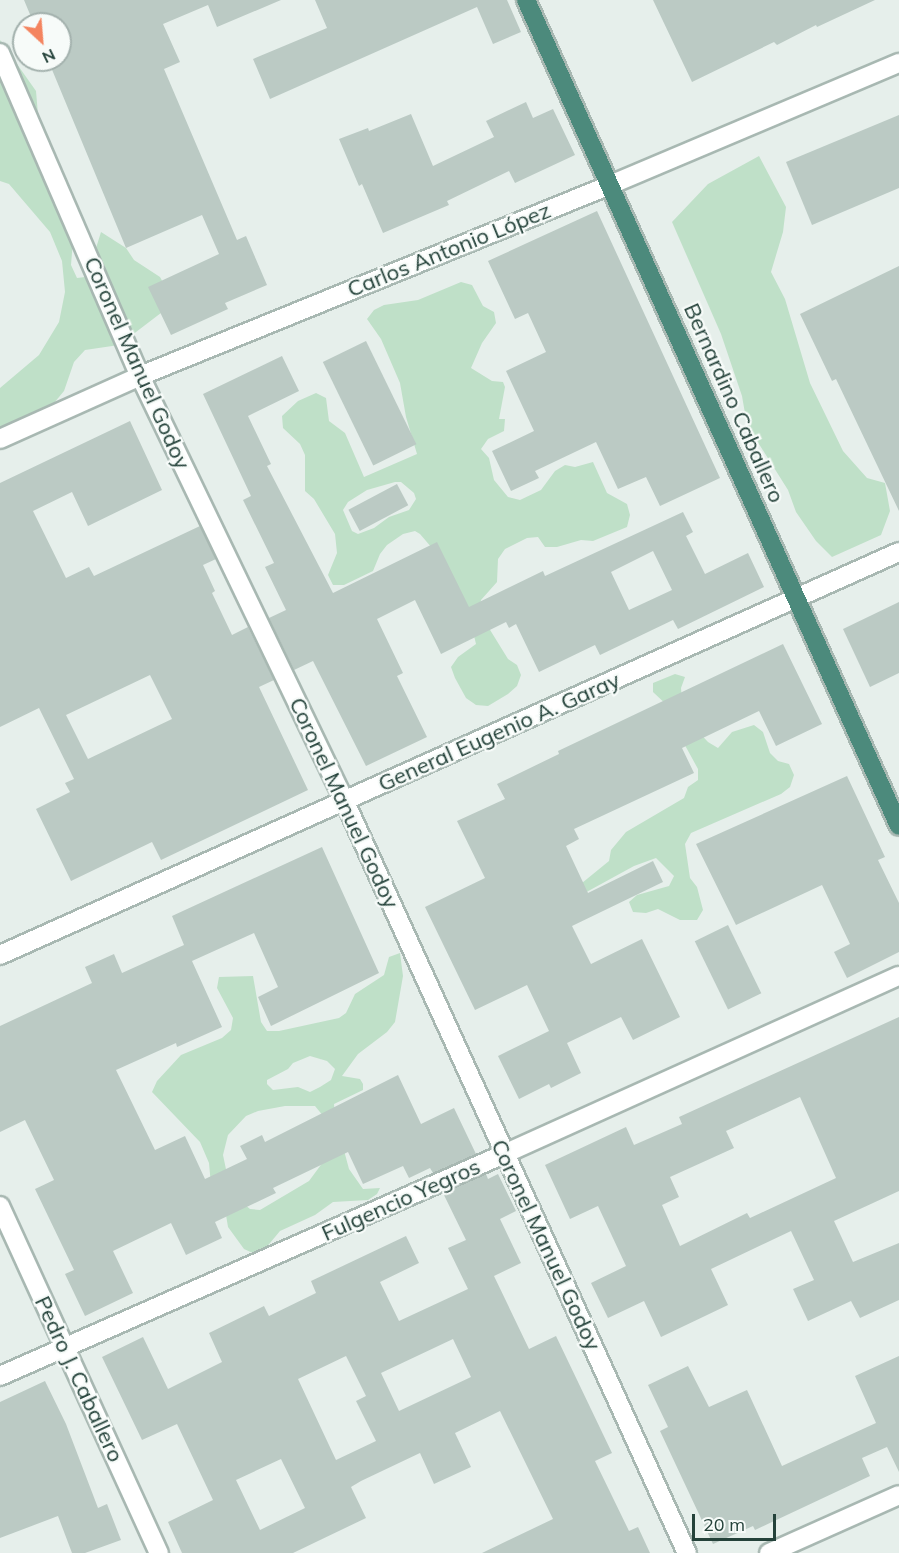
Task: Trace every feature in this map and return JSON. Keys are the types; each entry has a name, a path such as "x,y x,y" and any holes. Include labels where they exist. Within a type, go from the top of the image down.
{"highway":[{"name":"Bernardino Caballero","path":"526,0 899,826"}],"street":[{"name":"Coronel Manuel Godoy","path":"0,53 140,376 345,802 687,1553"},
{"name":"Carlos Antonio López","path":"0,439 140,376 610,185 899,63"},
{"name":"General Eugenio A. Garay","path":"0,955 899,552"},
{"name":"Fulgencio Yegros","path":"0,1376 504,1154 899,976"},
{"name":"Pedro J. Caballero","path":"0,1206 159,1553"},
{"path":"769,1553 899,1495"}],"green space":[{"path":"0,40 12,57 12,72 23,72 36,91 40,138 76,203 71,265 77,278 93,276 92,261 101,232 126,248 134,260 160,277 174,303 119,345 85,350 74,362 64,391 44,415 0,439 0,388 39,355 59,322 65,292 62,261 50,232 9,184 0,181"},
{"path":"759,156 786,207 783,232 771,272 785,299 810,383 843,451 867,478 885,483 890,511 881,535 832,557 816,541 796,512 788,490 747,425 742,396 721,334 672,222 708,184"},
{"path":"461,282 472,285 483,306 494,312 496,323 482,343 471,368 492,381 503,382 505,387 499,419 505,419 504,431 488,439 481,449 489,458 494,480 508,497 520,500 541,490 555,471 565,465 575,467 593,462 607,493 627,504 630,515 627,527 593,541 581,540 557,547 545,547 538,537 527,538 505,549 498,559 497,582 481,600 479,612 508,659 517,665 521,675 517,686 488,706 476,705 466,698 455,678 451,667 458,657 476,644 468,611 432,548 420,534 415,531 403,534 387,545 380,554 373,571 344,585 333,585 328,575 337,553 335,534 314,499 305,491 305,455 300,444 283,428 282,416 298,401 316,393 326,398 329,421 345,433 364,477 417,454 406,417 400,383 381,339 367,319 374,310 384,305 418,300","holes":["401,482 414,493 416,499 409,510 389,517 374,528 358,534 352,531 343,510 348,502 367,490"]},
{"path":"675,674 685,677 681,688 682,700 692,725 708,742 718,748 732,732 754,725 763,732 770,753 778,761 789,764 794,775 790,787 781,794 691,833 685,844 690,878 697,887 703,910 697,920 680,920 658,909 646,913 633,912 629,902 637,895 669,886 674,876 656,858 634,866 581,895 582,883 609,861 611,850 626,832 684,798 688,787 698,780 698,769 675,727 670,708 653,692 653,683"},
{"path":"400,953 403,976 395,1022 387,1032 358,1054 342,1076 360,1079 363,1090 334,1104 335,1117 349,1169 363,1189 380,1188 377,1194 368,1200 333,1202 315,1215 280,1231 265,1249 255,1254 244,1249 228,1227 226,1215 211,1185 209,1163 200,1142 152,1092 157,1081 181,1055 222,1038 231,1030 233,1018 217,988 219,977 253,976 261,1022 267,1031 279,1031 339,1018 346,1013 355,994 384,975 389,957","holes":["310,1056 327,1061 335,1069 331,1080 310,1092 298,1087 273,1090 267,1084 267,1080 288,1069 293,1063","285,1106 315,1106 324,1117 326,1158 309,1181 260,1210 250,1209 238,1199 227,1174 223,1155 228,1135 246,1116 258,1111"]}],"building":[{"path":"24,0 281,0 217,27 208,5 163,24 180,62 164,69 237,240 246,236 267,285 225,303 228,309 171,335 148,287 219,254 202,215 126,248 53,72 72,72 72,12 29,12"},
{"path":"315,0 507,0 521,32 493,44 477,7 270,99 253,59 327,28"},
{"path":"653,0 875,0 817,27 816,25 777,45 774,42 692,82"},
{"path":"526,102 533,118 553,109 575,155 515,183 509,171 447,201 449,205 383,233 362,184 359,186 339,139 368,128 369,131 411,114 433,166 494,137 486,121"},
{"path":"899,115 899,188 812,225 786,162"},
{"path":"597,211 720,478 660,506 646,477 618,489 596,442 535,471 539,478 511,491 492,451 534,431 506,371 546,352 528,313 515,319 488,261"},
{"path":"899,266 899,511 836,379 832,381 800,314"},
{"path":"366,341 416,444 373,465 323,362"},
{"path":"282,356 299,391 248,416 271,464 267,466 333,593 437,542 469,607 543,571 545,576 683,512 693,532 686,536 705,574 748,553 764,587 678,629 673,620 600,655 595,645 539,672 516,624 509,628 506,622 441,654 415,600 377,619 403,673 397,676 427,737 366,766 313,661 294,670 269,618 286,610 265,567 274,563 243,500 251,496 203,394","holes":["653,551 672,590 629,610 611,572"]},
{"path":"130,421 162,490 88,526 72,492 33,511 66,578 89,567 94,576 200,526 216,559 203,565 215,591 212,593 232,635 248,627 274,680 259,687 308,790 161,860 152,842 71,881 36,809 70,792 65,783 74,779 39,708 0,727 0,483","holes":["150,675 172,719 88,759 66,715"]},
{"path":"397,484 408,505 360,531 348,510"},
{"path":"899,602 899,673 870,687 843,629"},
{"path":"783,644 822,724 776,746 759,711 682,748 694,773 574,829 579,839 566,846 588,893 653,861 663,882 572,926 591,964 642,939 680,1017 633,1040 621,1017 567,1043 581,1073 551,1088 549,1084 519,1099 498,1056 549,1031 527,985 475,1010 425,907 485,878 457,821 505,799 497,784 559,754 558,751"},
{"path":"847,776 885,857 878,860 899,903 899,952 847,978 834,952 850,944 822,885 736,925 696,844"},
{"path":"322,847 379,973 271,1026 258,997 278,987 254,933 192,961 222,1027 177,1047 176,1043 116,1070 155,1150 185,1136 205,1179 247,1159 240,1146 262,1135 265,1142 398,1075 421,1124 454,1108 476,1154 433,1173 430,1168 409,1178 403,1166 363,1184 348,1152 273,1188 276,1193 215,1222 222,1238 186,1255 171,1223 113,1251 133,1293 85,1316 65,1274 74,1270 35,1189 54,1180 25,1120 0,1132 0,1026 92,983 85,967 114,954 122,973 184,945 172,916"},
{"path":"728,925 761,993 728,1010 695,941"},
{"path":"899,1017 899,1191 834,1221 853,1262 899,1243 899,1300 860,1318 851,1301 808,1321 793,1289 814,1280 791,1231 711,1269 728,1305 661,1337 644,1301 608,1318 591,1283 626,1266 598,1206 570,1219 545,1165 626,1127 634,1145 682,1124 679,1117","holes":["800,1097 836,1178 750,1218 747,1213 680,1246 662,1205 679,1197 670,1177 734,1148 726,1131"]},
{"path":"486,1174 488,1179 498,1174 516,1211 500,1219 521,1263 494,1276 529,1349 556,1336 612,1453 595,1461 629,1531 638,1527 650,1553 482,1553 553,1519 500,1411 455,1433 471,1467 434,1484 420,1453 361,1481 351,1487 366,1518 293,1553 182,1553 168,1522 213,1500 177,1424 142,1440 102,1357 143,1337 168,1389 222,1362 209,1333 264,1306 269,1316 316,1293 311,1281 406,1236 419,1263 380,1282 399,1321 468,1289 448,1248 466,1240 443,1193","holes":["453,1339 471,1377 399,1411 381,1373","346,1356 366,1396 356,1401 376,1441 336,1460 298,1379","281,1459 305,1508 260,1530 236,1480"]},
{"path":"899,1356 899,1472 887,1447 862,1458 870,1476 755,1530 753,1526 713,1544 660,1431 668,1427 648,1385 688,1366 709,1407 747,1390 782,1466 876,1423 855,1376"},
{"path":"45,1381 66,1424 98,1508 107,1504 121,1540 85,1553 72,1553 58,1516 0,1538 0,1402"}]}
